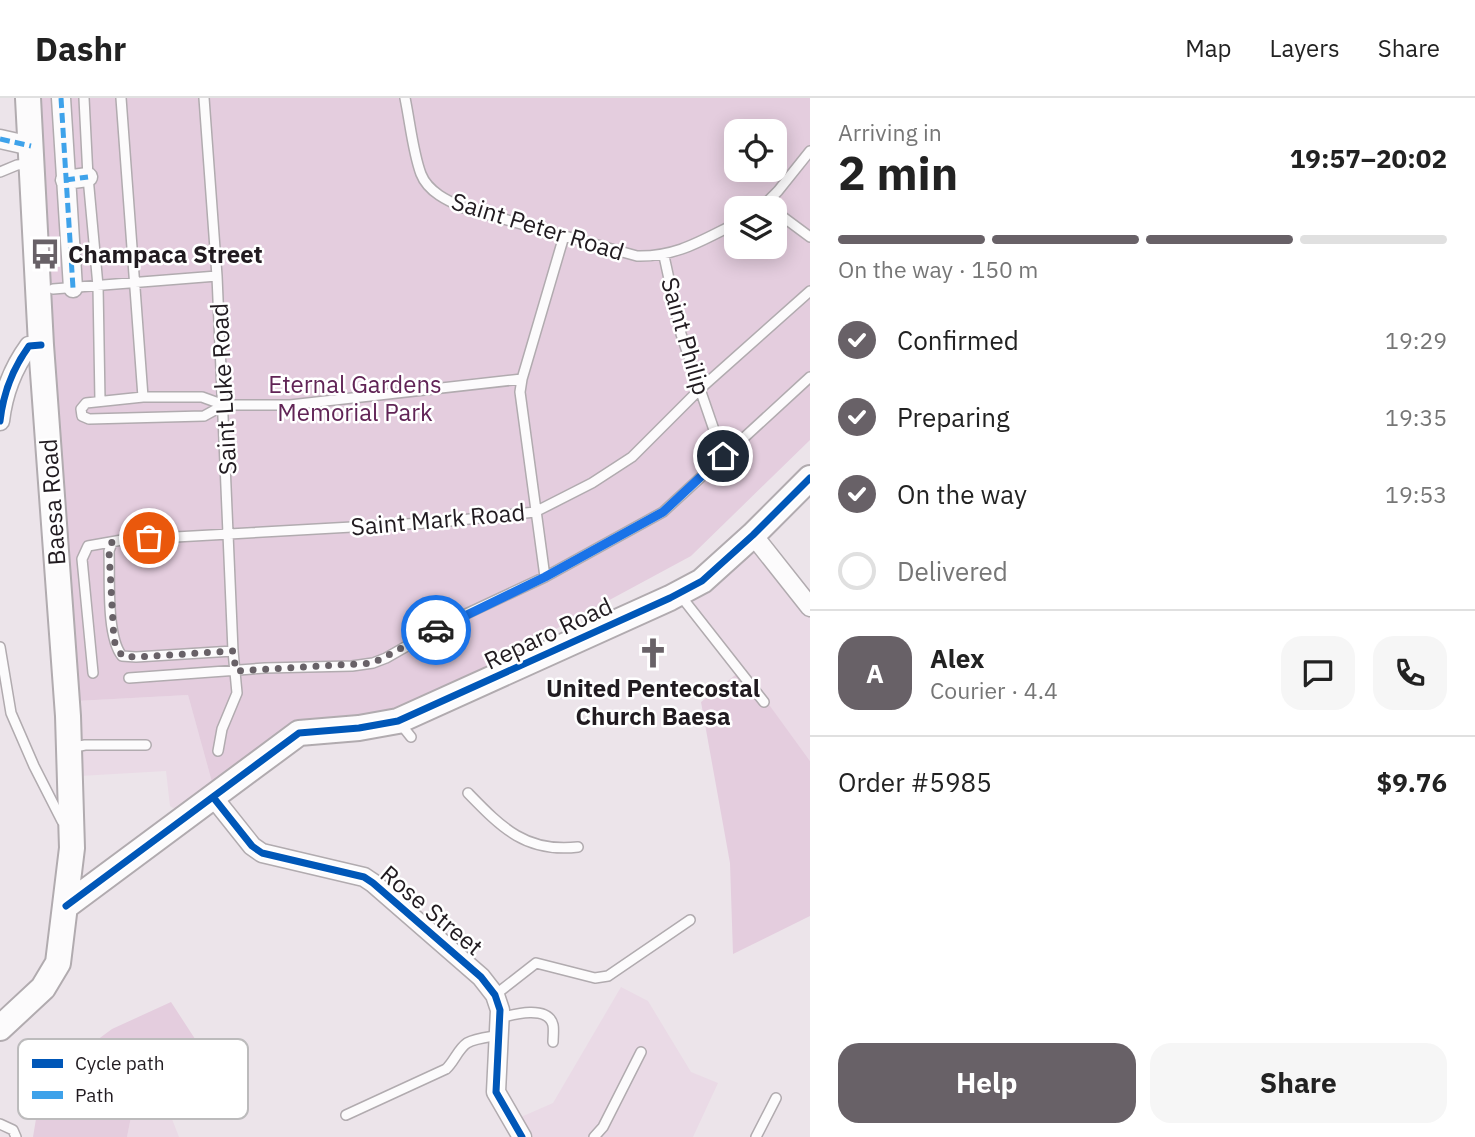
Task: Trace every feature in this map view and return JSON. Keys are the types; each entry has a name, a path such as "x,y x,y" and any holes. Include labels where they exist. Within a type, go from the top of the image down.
{"main road":[{"name":"Baesa Road","path":"28,98 72,824 66,906"},
{"name":"Reparo Road","path":"66,906 299,733 359,728 405,729 702,581 810,478"},
{"path":"0,1027 43,988 52,975 60,956 66,906"}],"street":[{"path":"61,98 73,288"},
{"path":"0,139 31,155"},
{"path":"65,180 88,177"},
{"path":"0,421 2,404 15,370 29,346 41,345"},
{"path":"753,535 810,607"},
{"name":"Rose Street","path":"213,797 251,846 262,853 353,874 373,883 481,977 495,995 500,1027 496,1093 522,1137"}],"lane":[{"path":"84,98 98,286 100,401"},
{"path":"121,98 143,397"},
{"path":"205,103 213,98"},
{"name":"Saint Peter Road","path":"405,98 422,176 433,190 447,201 464,208 637,256 664,256 724,229"},
{"name":"Saint Luke Road","path":"205,103 224,405 233,651 237,693 222,729 218,751"},
{"path":"778,196 810,151"},
{"path":"0,172 31,155"},
{"path":"787,221 810,237"},
{"path":"545,577 520,392 564,236"},
{"name":"Saint Philip","path":"664,256 681,334 723,456"},
{"path":"53,289 217,276"},
{"name":"Saint Mark Road","path":"112,542 441,522 535,512 592,483 632,457 700,389 810,291"},
{"path":"130,678 373,663 449,622 545,577 663,512 810,377"},
{"path":"224,405 204,416 89,419 82,416 80,409 82,405 100,401 143,397 202,397 224,405 290,405 522,379"},
{"path":"93,673 82,559 88,546 112,542 109,551 112,620 114,641 122,656 233,651"},
{"path":"679,593 764,702"},
{"path":"0,647 11,713 62,821 72,824"},
{"path":"68,748 85,745 146,745"},
{"path":"468,793 518,837 550,848 578,847"},
{"path":"495,995 536,963 602,978 690,920"},
{"path":"346,1115 446,1069 456,1060 467,1043 500,1027 511,1015 541,1013 549,1017 553,1025 553,1042"},
{"path":"594,1137 603,1128 641,1052"},
{"path":"756,1137 776,1098"},
{"path":"0,1124 13,1130 16,1137"}],"shaded area":[{"path":"753,541 810,611 810,761 688,595"},
{"path":"188,695 215,793 183,814 170,806 166,771 80,776 76,701"},
{"path":"621,987 648,1001 691,1072 718,1083 693,1137 533,1137 521,1117 553,1103"},
{"path":"131,1119 172,1119 179,1137 127,1137"}],"green space":[{"name":"Eternal Gardens Memorial Park","path":"40,98 810,98 810,440 691,556 396,715 299,728 215,793 188,695 76,701 62,523"},
{"path":"743,669 810,761 810,916 733,954 730,863 701,702"},
{"path":"171,1002 195,1039 98,1039 112,1029"},
{"path":"36,1119 131,1119 127,1137 33,1137"}],"marked path":[{"path":"61,98 73,288"},
{"path":"0,139 31,146"},
{"path":"65,180 88,177"}],"cycle path":[{"path":"0,421 6,392 18,363 29,346 41,345"},
{"path":"66,906 299,733 359,728 398,721 702,581 810,478"},
{"path":"213,797 252,846 262,853 364,877 481,977 495,995 500,1010 496,1092 522,1137"}],"way so far":[{"path":"149,538 112,542 109,551 114,641 122,656 233,651 236,671 352,666 386,658 436,630"}],"place":[{"name":"Champaca Street","path":"45,254"},
{"name":"United Pentecostal Church Baesa","path":"653,653"}],"route":[{"path":"436,630 545,577 663,512 723,456"}]}
